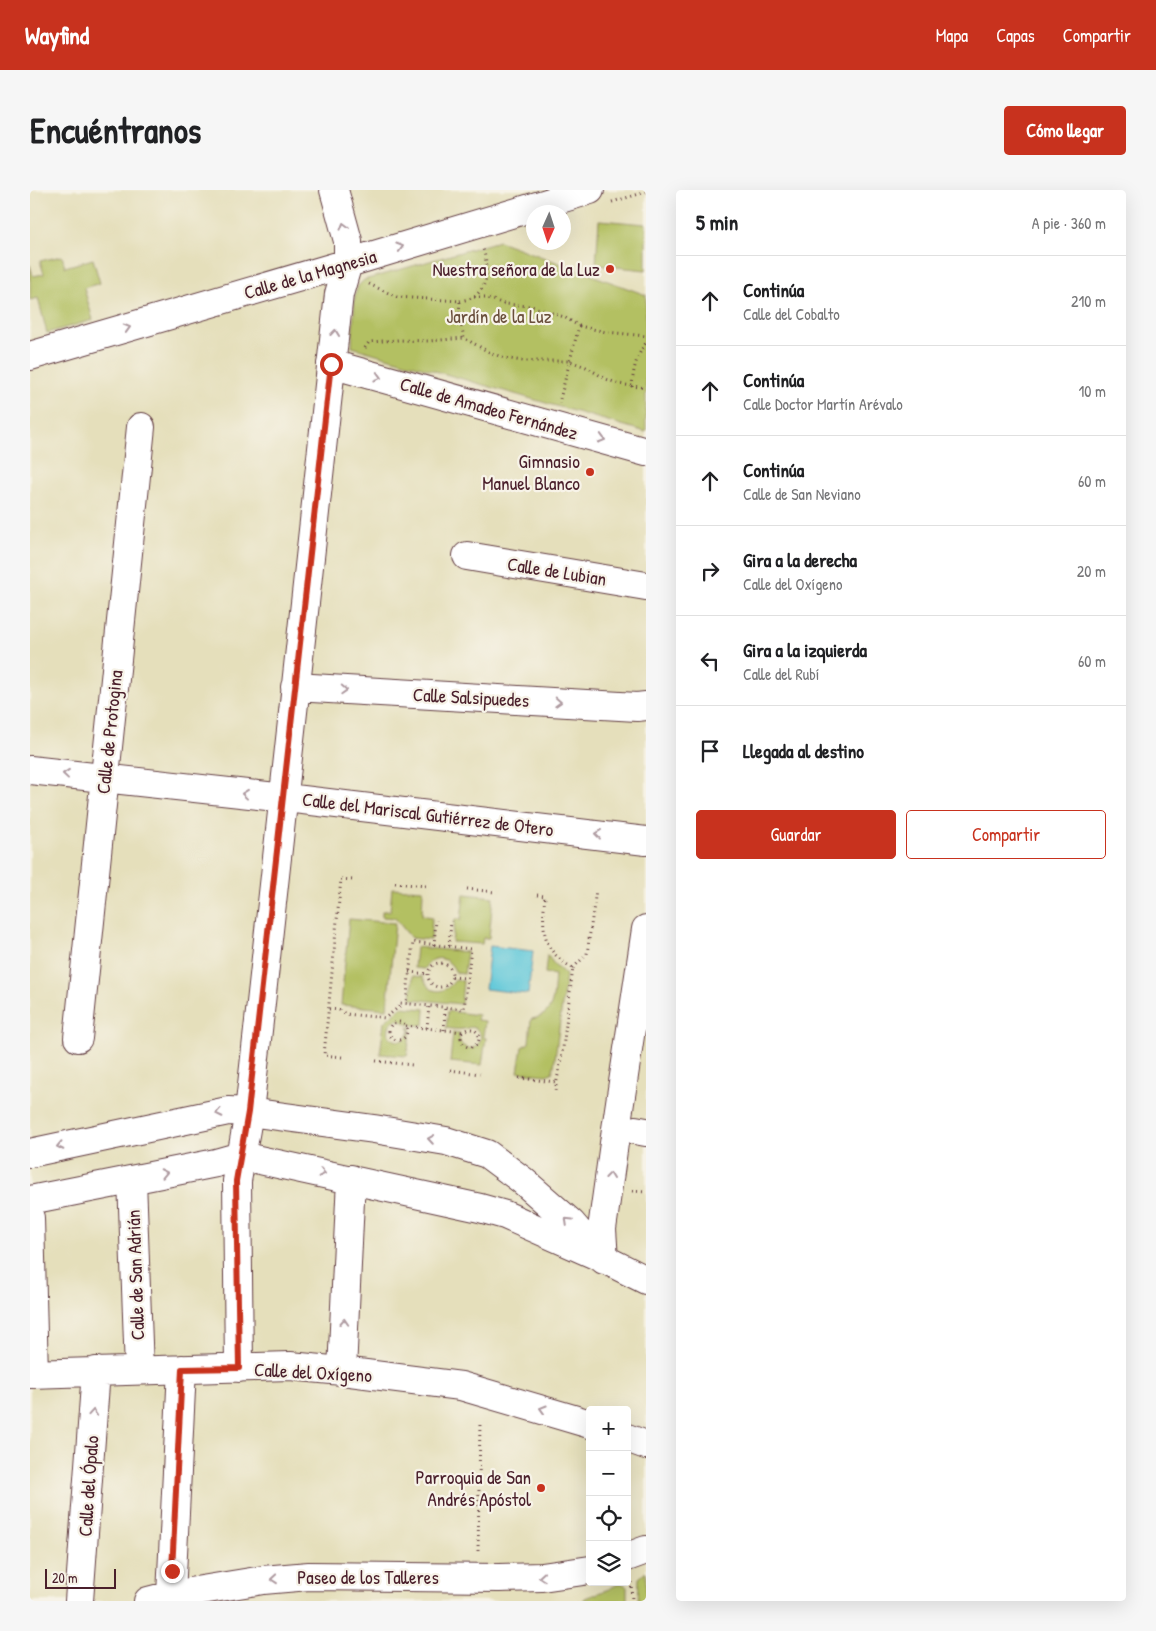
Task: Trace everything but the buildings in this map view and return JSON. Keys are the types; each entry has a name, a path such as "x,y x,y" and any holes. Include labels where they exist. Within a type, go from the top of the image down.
{"street":[{"path":"239,1368 236,1181 270,1000 283,798 339,294 357,272 334,190"},
{"name":"Calle de la Magnesia","path":"30,356 357,272 590,190"},
{"name":"Calle de Amadeo Fernández","path":"331,364 646,452"},
{"name":"Calle de Protogina","path":"78,1038 141,427"},
{"name":"Calle de Lubian","path":"467,556 646,586"},
{"name":"Calle Salsipuedes","path":"295,687 646,706"},
{"name":"Calle del Mariscal Gutiérrez de Otero","path":"30,770 646,840"},
{"path":"602,1258 602,1229 646,929"},
{"path":"30,1153 228,1111 374,1129 446,1141 487,1154 522,1180 571,1223 602,1258"},
{"path":"30,1200 241,1156 351,1179 505,1215 602,1258 646,1280"},
{"path":"480,1208 499,1194 503,1185 503,1166"},
{"path":"342,1371 351,1179"},
{"name":"Calle de San Adrián","path":"132,1180 139,1370"},
{"path":"30,1218 32,1374"},
{"name":"Calle del Oxígeno","path":"32,1374 290,1366 461,1386 586,1423"},
{"path":"159,1598 182,1369"},
{"name":"Calle del Ópalo","path":"79,1601 96,1371"},
{"path":"631,1439 646,1445"},
{"path":"631,1565 646,1550"},
{"name":"Paseo de los Talleres","path":"159,1598 263,1580 309,1576 499,1590 542,1577 586,1571"}],"path":[{"path":"474,297 483,287 486,275 485,256 480,242"},
{"path":"357,272 370,285 397,297 460,301 474,297 485,297 504,304 531,306 564,317 579,326 606,332 646,336"},
{"path":"460,301 459,314 464,338"},
{"path":"557,411 579,326"},
{"path":"361,355 369,342 398,340 429,341 464,338 504,358 523,361 570,361 586,367 606,380 632,387 646,388"},
{"path":"632,387 632,375 636,361 646,343"},
{"path":"342,1057 324,1055 341,878 353,880"},
{"path":"396,883 426,886"},
{"path":"467,890 495,892"},
{"path":"555,1091 563,1048 573,968 587,954 596,890"},
{"path":"537,896 545,896 542,921 545,936 552,950 561,962 573,968"},
{"path":"434,945 436,920"},
{"path":"449,946 451,921"},
{"path":"329,1009 339,1010 346,1014 385,1018 399,1007 400,1003 464,1009 471,949 413,942 406,1003"},
{"path":"441,963 447,965 451,970 452,977 450,982 439,988 433,986 428,974 430,968 435,964 441,963"},
{"path":"409,972 428,974"},
{"path":"452,977 467,978"},
{"path":"427,1028 429,1006"},
{"path":"444,1030 446,1007"},
{"path":"406,1026 408,1031 406,1037 401,1040 390,1036 389,1030 391,1025 396,1022 402,1022 406,1026 463,1032 468,1029 474,1029 478,1033 479,1039 477,1044 472,1047 462,1043 461,1037 463,1032"},
{"path":"376,1061 412,1065"},
{"path":"450,1070 480,1074"},
{"path":"519,1078 556,1082"},
{"path":"628,1190 646,1192"},
{"path":"478,1551 480,1422"},
{"path":"631,1586 632,1601"}],"green space":[{"path":"599,220 646,224 646,270 596,265"},
{"name":"Jardín de la Luz","path":"499,241 646,295 646,432 352,347 355,295 358,286 364,280"},
{"path":"62,256 65,267 93,259 100,283 84,288 93,320 47,333 38,298 30,300 30,265 33,276 44,274 40,261"},
{"path":"392,888 423,890 422,915 432,917 431,940 411,938 395,918 382,917 382,911 390,911"},
{"path":"464,894 493,897 489,938 483,938 482,944 452,942 455,919 461,919"},
{"path":"349,919 395,923 387,1009 341,1005"},
{"path":"416,947 467,952 464,974 456,973 449,963 441,959 432,960 424,969 414,968"},
{"path":"547,955 566,975 554,1066 552,1073 546,1075 518,1072 522,1047 529,1043 531,1019 545,1014 552,1003 555,975 545,973"},
{"path":"413,976 423,977 429,987 438,991 447,988 455,980 463,981 461,1004 411,999"},
{"path":"402,1007 425,1009 424,1025 411,1025 400,1020 392,1022 388,1033 389,1036 398,1041 406,1038 410,1031 408,1027 411,1028 407,1056 380,1054 384,1022"},
{"path":"448,1011 478,1015 477,1020 485,1021 483,1037 486,1038 482,1065 450,1062 453,1032 460,1033 460,1042 468,1048 476,1047 481,1037 478,1030 473,1027 464,1029 446,1028"},
{"path":"646,1572 646,1601 638,1601 639,1578"},
{"path":"614,1586 627,1586 627,1601 583,1601 585,1598"}],"water":[{"path":"490,946 533,951 528,994 485,989"}],"place":[{"name":"Nuestra señora de la Luz","path":"610,269"},
{"name":"Gimnasio Manuel Blanco","path":"590,472"},
{"name":"Parroquia de San Andrés Apóstol","path":"541,1488"}],"route":[{"path":"172,1571 182,1369 239,1368 236,1181 248,1112 331,364"}]}
